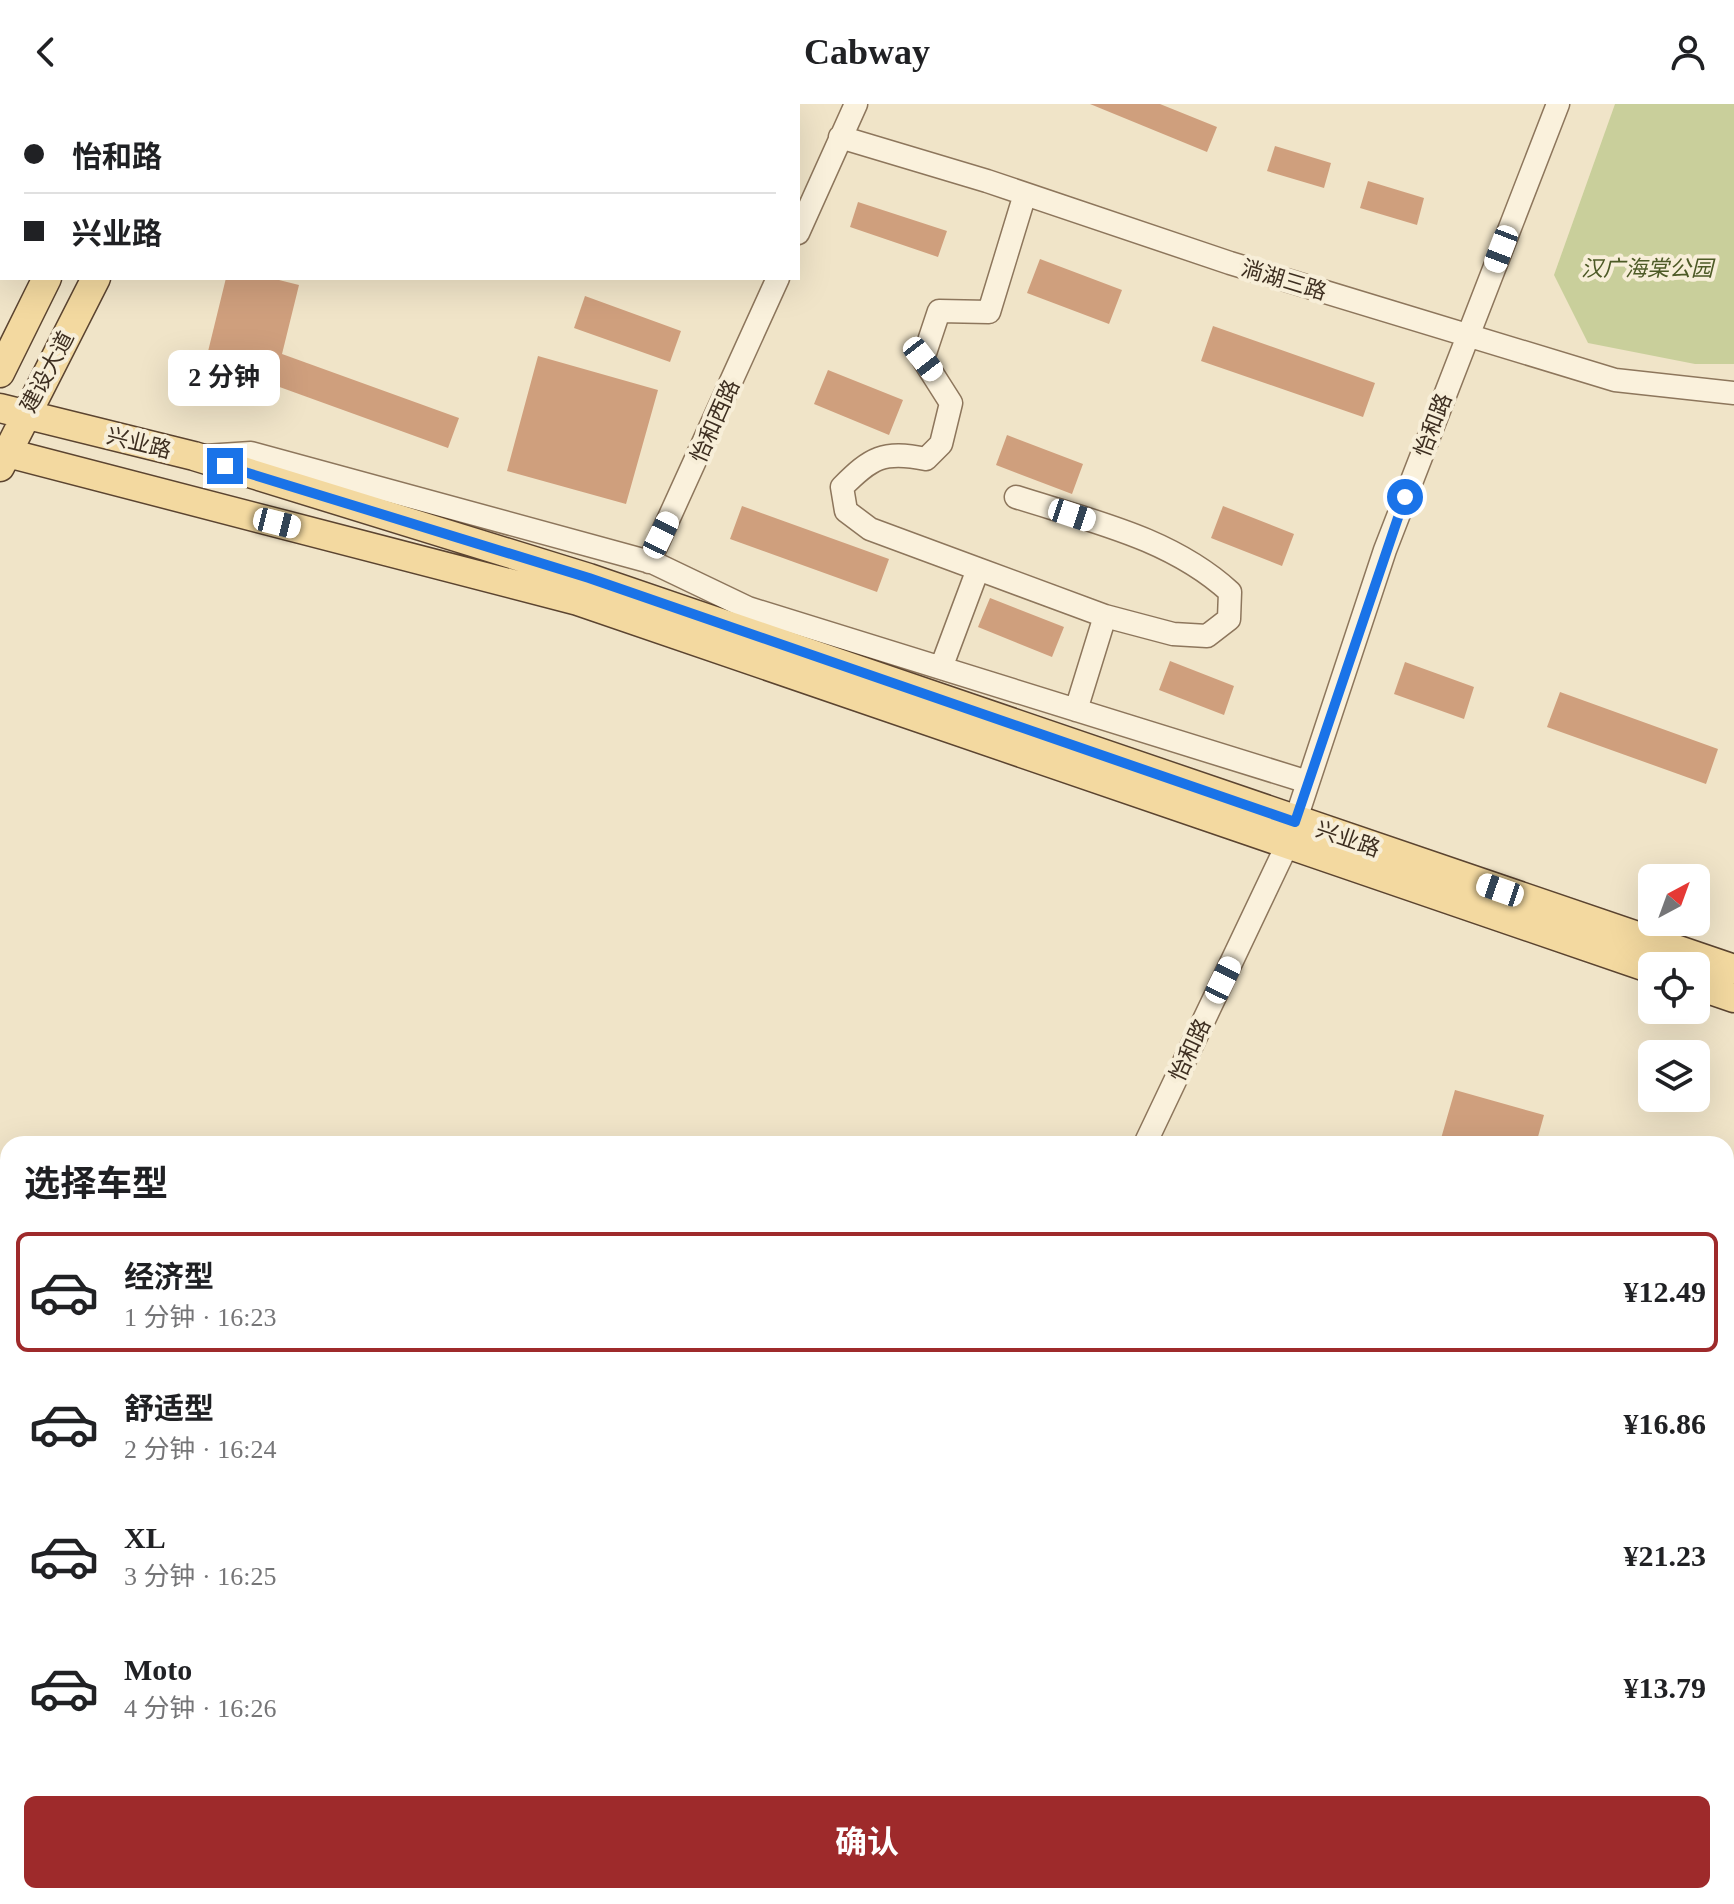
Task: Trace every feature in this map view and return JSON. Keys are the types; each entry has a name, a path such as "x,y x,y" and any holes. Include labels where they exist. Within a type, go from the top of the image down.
{"main road":[{"name":"建设大道","path":"0,373 46,280"},
{"name":"建设大道","path":"2,457 12,412 95,280"},
{"name":"兴业路","path":"12,412 194,456 589,578 1292,832 1638,964"},
{"name":"兴业路","path":"2,457 578,601 1292,832 1734,969"},
{"path":"1710,990 1734,998"}],"street":[{"path":"800,228 856,104"},
{"name":"怡和路","path":"1149,1136 1292,832 1385,550 1558,104"},
{"name":"淌湖三路","path":"840,137 1025,194 1230,263 1615,380 1734,393"},
{"path":"1016,497 1155,542 1208,572 1230,592 1229,619 1207,636 1173,634 1105,616 870,529 846,511 842,487 868,461 903,454 926,459 941,444 951,403 923,359 939,311 989,312 1025,194"},
{"name":"怡和西路","path":"649,562 777,280"},
{"path":"194,456 251,453 649,562 748,608 1308,782"},
{"path":"941,668 978,569"},
{"path":"1076,710 1105,616"}],"green space":[{"name":"汉广海棠公园","path":"1615,104 1734,104 1734,364 1695,364 1588,343 1554,275"}],"building":[{"path":"1090,104 1160,104 1217,127 1207,152"},
{"path":"1275,146 1331,163 1324,188 1267,171"},
{"path":"1368,181 1424,198 1417,225 1360,208"},
{"path":"858,202 947,231 938,257 850,227"},
{"path":"1040,259 1122,290 1109,324 1027,293"},
{"path":"226,280 279,280 299,285 282,354 459,418 448,448 274,385 272,393 202,376"},
{"path":"585,296 681,331 670,362 574,328"},
{"path":"1213,326 1375,383 1363,417 1201,361"},
{"path":"538,356 658,390 626,504 507,471"},
{"path":"828,370 903,400 889,435 814,404"},
{"path":"1007,435 1083,464 1072,494 996,465"},
{"path":"742,506 889,559 877,592 730,539"},
{"path":"1223,506 1294,534 1282,566 1211,538"},
{"path":"990,598 1064,627 1052,657 978,627"},
{"path":"1170,661 1234,686 1224,715 1159,690"},
{"path":"1405,662 1474,687 1464,719 1394,694"},
{"path":"1560,692 1718,749 1706,784 1547,727"},
{"path":"1455,1090 1544,1115 1538,1136 1442,1136"}],"route":[{"path":"225,466 589,578 1295,822 1405,497"}]}
